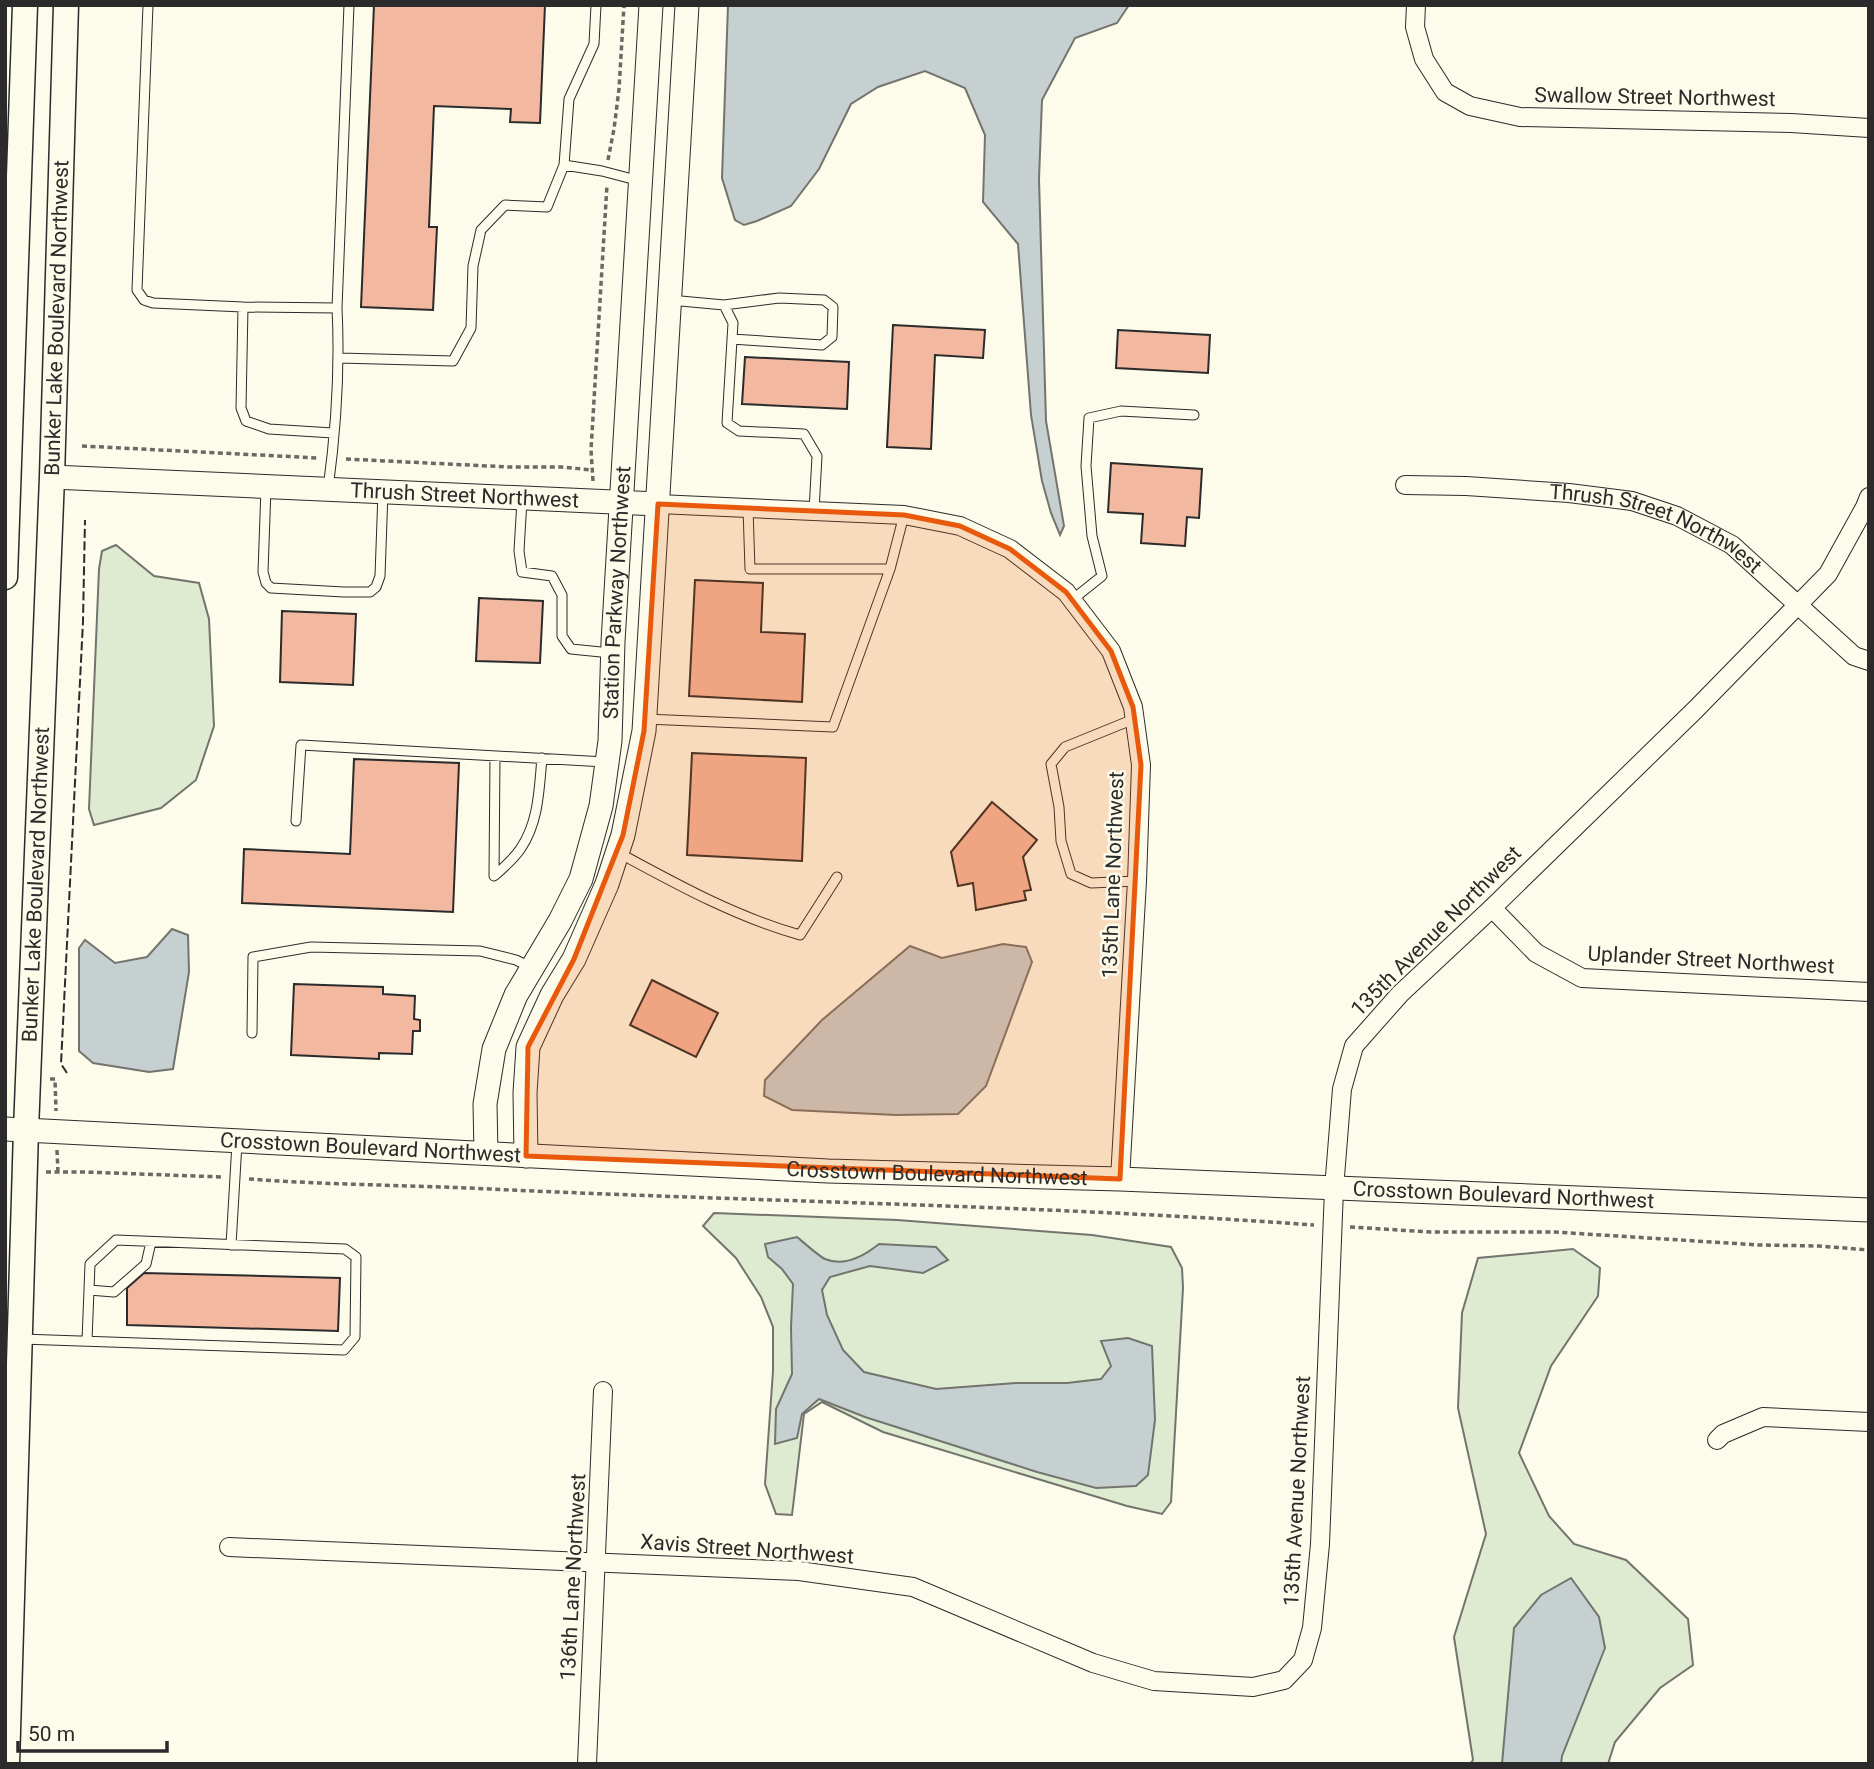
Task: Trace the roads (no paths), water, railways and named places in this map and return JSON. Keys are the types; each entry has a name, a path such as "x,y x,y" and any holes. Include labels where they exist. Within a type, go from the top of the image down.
{"main road":[{"name":"Bunker Lake Boulevard Northwest","path":"5,577 25,5"},
{"name":"Bunker Lake Boulevard Northwest","path":"7,1764 20,1339 16,1130 52,477 66,5"}],"street":[{"name":"Station Parkway Northwest","path":"486,1153 485,1104 494,1049 516,995 560,921 581,879 601,806 610,741 651,5"},
{"name":"Station Parkway Northwest","path":"526,1156 525,1093 528,1047 559,981 574,959 607,884 623,835 644,719 687,5"},
{"name":"Swallow Street Northwest","path":"1416,5 1415,27 1424,59 1445,92 1470,106 1520,117 1869,128"},
{"name":"Thrush Street Northwest","path":"52,477 904,515 960,526 1010,549 1069,596"},
{"name":"Thrush Street Northwest","path":"1405,485 1569,493 1632,501 1677,516 1732,545 1854,656 1869,661"},
{"name":"135th Avenue Northwest","path":"1284,1680 1303,1660 1312,1628 1320,1544 1334,1189 1342,1089 1354,1046 1401,994 1696,709 1828,574 1869,497"},
{"name":"135th Lane Northwest","path":"1069,596 1111,652 1133,708 1141,765 1120,1179"},
{"path":"607,762 636,766"},
{"name":"Uplander Street Northwest","path":"1492,908 1536,953 1582,978 1869,992"},
{"path":"532,967 559,981"},
{"name":"Crosstown Boulevard Northwest","path":"16,1130 828,1171 1120,1179 1869,1210"},
{"name":"136th Lane Northwest","path":"587,1764 603,1391"},
{"path":"1717,1440 1723,1434 1763,1417 1869,1422"},
{"name":"Xavis Street Northwest","path":"229,1547 799,1572 913,1587 1093,1663 1154,1681 1253,1686 1284,1680"}],"lane":[{"path":"148,5 137,290 144,300 153,303 337,308"},
{"path":"328,489 339,358 337,308 349,5"},
{"path":"339,358 453,361 471,328 474,267 481,230 505,205 547,207 564,165 569,99 594,44 596,5"},
{"path":"564,165 608,172 641,182"},
{"path":"670,300 724,305 779,298 824,300 833,306 832,337 822,345 732,339"},
{"path":"724,305 733,323 727,423 739,431 804,434 817,456 814,511"},
{"path":"243,307 241,408 246,421 269,429 333,433"},
{"path":"1069,596 1102,576 1092,536 1086,466 1089,418 1121,411 1194,415"},
{"path":"266,486 263,572 266,583 271,588 311,591 370,592 376,587 380,576 383,492"},
{"path":"522,498 519,551 522,572 552,576 562,595 562,636 571,649 613,653"},
{"path":"748,508 750,569 890,569"},
{"path":"644,719 833,727 890,569 904,515"},
{"path":"1134,719 1065,747 1051,764 1059,807 1061,841 1071,874 1091,883 1137,881"},
{"path":"296,821 301,745 607,762"},
{"path":"495,756 494,876 519,850 532,829 542,758"},
{"path":"618,852 701,897 775,928 800,935 836,877"},
{"path":"251,1033 253,957 311,947 480,951 532,967"},
{"path":"231,1245 237,1141"},
{"path":"20,1339 344,1350 355,1337 356,1257 345,1249 116,1240 89,1264 87,1341"},
{"path":"89,1290 114,1292 146,1264 151,1242"}]}
